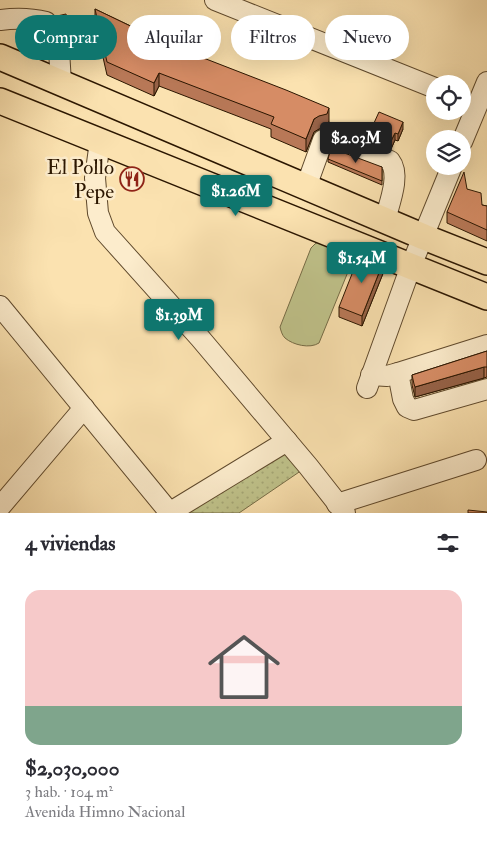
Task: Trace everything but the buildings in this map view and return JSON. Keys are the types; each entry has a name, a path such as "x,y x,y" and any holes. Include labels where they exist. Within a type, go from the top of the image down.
{"main road":[{"path":"0,57 487,262"},
{"path":"0,101 487,297"}],"street":[{"path":"215,0 426,84"},
{"path":"0,20 15,19"},
{"path":"60,60 61,83"},
{"path":"466,130 487,82"},
{"path":"306,187 323,140 328,138 390,161 394,166 395,181 385,220"},
{"path":"100,141 95,178 98,213 106,232 200,338 341,508 476,460"},
{"path":"448,175 411,266 369,382 487,345"},
{"path":"0,306 169,513 287,441"},
{"path":"398,373 403,399 407,407 414,410 487,389"},
{"path":"0,506 84,408"}],"green space":[{"path":"319,241 351,255 352,262 319,343 311,346 292,343 282,334 280,327 311,248"},
{"path":"287,441 308,466 239,513 170,513"}],"place":[{"name":"El Pollo Pepe","path":"132,179"}]}
